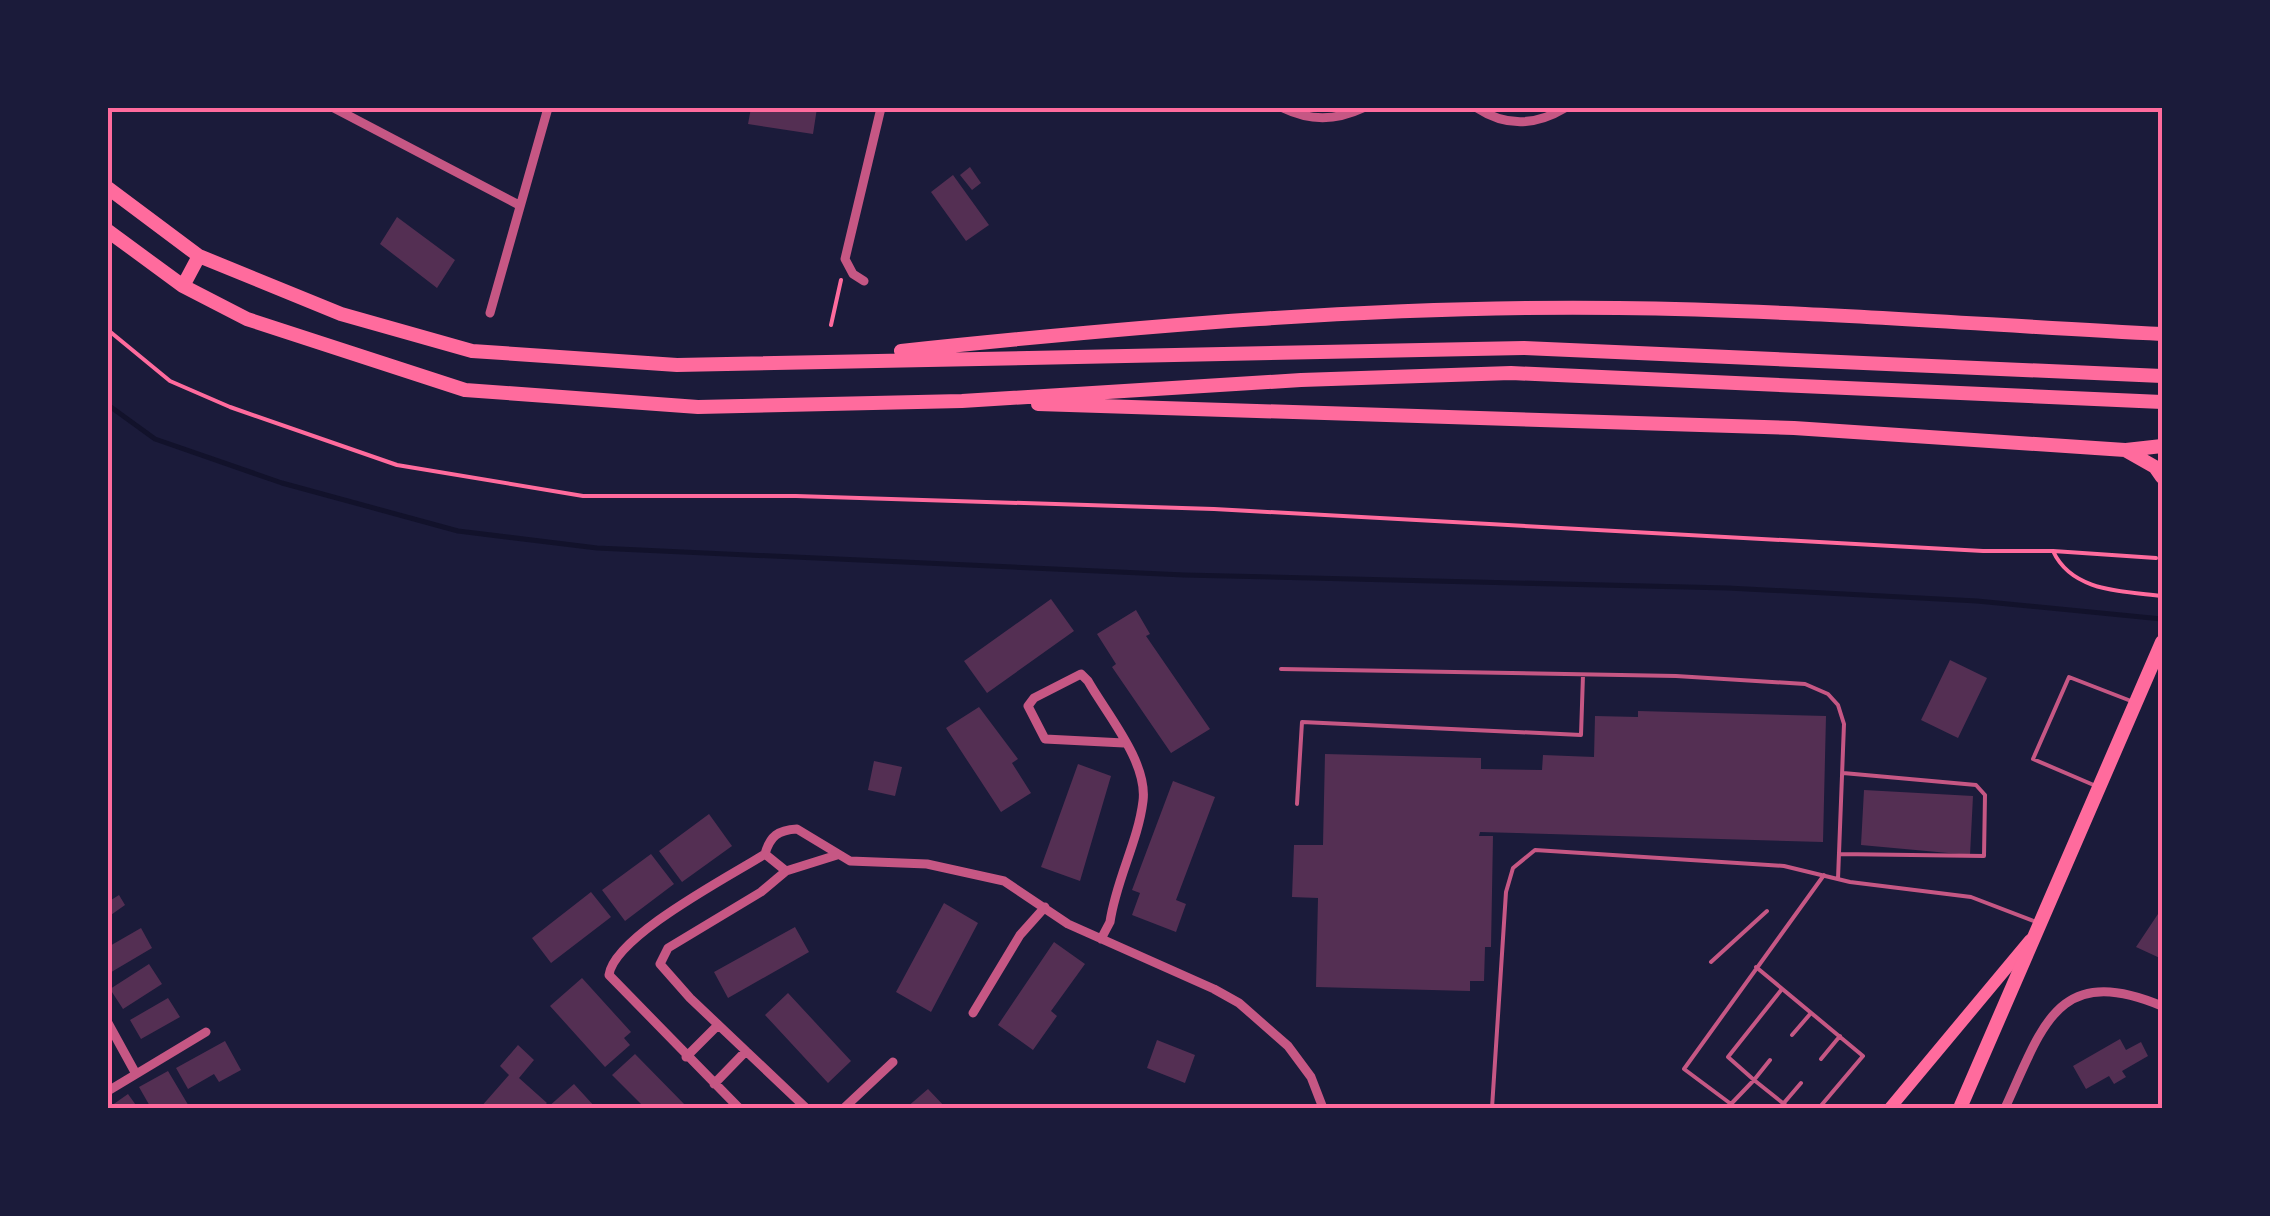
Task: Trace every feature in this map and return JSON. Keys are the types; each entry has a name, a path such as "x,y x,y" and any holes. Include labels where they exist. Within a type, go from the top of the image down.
{"main road":[{"path":"108,188 200,256 342,314 472,351 677,365 1524,348 2045,367 2162,376"},
{"path":"108,231 183,286 247,319 465,390 698,407 962,401 1301,380 1512,372 2162,402"},
{"path":"183,286 200,256"},
{"path":"809,361 1120,328 1489,309 1763,312 2162,334"},
{"path":"962,401 1794,428 2125,450 2162,446"},
{"path":"2125,450 2156,466 2162,477"},
{"path":"1960,1108 2161,646"},
{"path":"1890,1108 2031,938"}],"street":[{"path":"334,108 519,205"},
{"path":"490,313 548,108"},
{"path":"864,281 854,274 846,259 881,108"},
{"path":"1283,108 1308,118 1330,118 1363,108"},
{"path":"1476,108 1494,118 1523,123 1564,108"},
{"path":"1101,939 1110,922 1144,798 1138,771 1124,743 1081,674 1034,698 1028,706 1045,739 1124,743"},
{"path":"738,1108 612,981 610,966 660,920 765,854 769,840 778,833 798,829 850,862 958,869 1016,886 1045,908 1101,939 1239,1004 1300,1061 1322,1108"},
{"path":"765,854 786,871"},
{"path":"806,1108 664,970 662,956 786,871 837,854"},
{"path":"973,1013 1020,935 1045,908"},
{"path":"2005,1108 2040,1031 2063,1005 2092,989 2108,988 2162,1006"},
{"path":"108,1023 136,1074"},
{"path":"686,1057 718,1024"},
{"path":"108,1091 206,1032"},
{"path":"714,1084 746,1051"},
{"path":"844,1108 893,1062"}],"lane":[{"path":"1281,670 1584,675 1804,684 1828,694 1838,705 1844,724 1838,879"},
{"path":"1297,804 1302,722 1581,735 1584,675"},
{"path":"2097,787 2032,759 2069,677 2135,703"},
{"path":"1838,854 1984,856 1985,795 1976,785 1843,773"},
{"path":"1492,1108 1506,892 1520,858 1535,850 1784,866 1838,879 1970,897 2038,922"},
{"path":"1770,1060 1732,1107 1684,1069 1824,876"},
{"path":"1711,962 1767,911"},
{"path":"1756,967 1863,1056 1819,1108"},
{"path":"1782,989 1728,1056 1786,1106 1801,1083"},
{"path":"1792,1035 1811,1013"},
{"path":"1821,1059 1840,1036"}],"path":[{"path":"831,324 846,259"},
{"path":"108,330 170,381 230,408 397,465 583,496 796,496 1214,509 2156,558"},
{"path":"2053,551 2060,566 2081,582 2162,596"}],"building":[{"path":"751,108 817,108 813,134 748,124"},
{"path":"970,167 981,183 972,190 960,175"},
{"path":"953,175 989,225 966,241 931,192"},
{"path":"397,217 455,260 437,288 380,244"},
{"path":"1051,599 1074,631 987,693 964,661"},
{"path":"1136,610 1150,634 1146,636 1210,729 1171,753 1112,667 1116,664 1097,634"},
{"path":"1950,660 1987,678 1958,738 1921,720"},
{"path":"979,707 1018,759 1012,763 1031,793 1001,812 946,728"},
{"path":"1638,711 1826,716 1823,842 1480,832 1479,836 1493,836 1491,947 1485,947 1484,981 1470,981 1470,991 1316,987 1318,898 1292,897 1294,845 1323,845 1325,754 1481,758 1481,769 1542,770 1543,755 1594,757 1595,716 1638,717"},
{"path":"874,761 902,767 895,796 868,790"},
{"path":"1078,764 1111,776 1080,881 1041,867"},
{"path":"1173,781 1215,797 1176,900 1186,904 1176,932 1132,915 1140,893 1132,890"},
{"path":"1864,790 1973,796 1970,855 1861,845"},
{"path":"709,814 732,846 682,882 659,851"},
{"path":"651,854 674,884 625,921 602,890"},
{"path":"591,892 611,917 551,963 532,938"},
{"path":"119,895 125,905 108,917 108,902"},
{"path":"944,903 978,923 931,1012 896,992"},
{"path":"2158,914 2162,916 2162,959 2136,947"},
{"path":"795,927 809,952 728,998 714,972"},
{"path":"141,928 152,948 108,974 108,947"},
{"path":"1054,942 1085,964 1051,1011 1057,1016 1033,1050 998,1025"},
{"path":"149,964 162,984 123,1009 110,989"},
{"path":"582,978 631,1032 624,1038 630,1045 605,1067 550,1006"},
{"path":"788,993 851,1061 828,1083 765,1015"},
{"path":"168,998 180,1017 141,1039 130,1020"},
{"path":"2120,1039 2126,1050 2141,1042 2148,1056 2122,1071 2126,1077 2114,1084 2109,1076 2086,1089 2073,1066"},
{"path":"1157,1040 1195,1055 1185,1083 1147,1068"},
{"path":"225,1041 241,1070 219,1082 214,1074 188,1089 176,1068"},
{"path":"518,1045 534,1060 519,1078 547,1103 542,1108 480,1108 509,1075 500,1066"},
{"path":"635,1054 688,1108 645,1108 612,1075"},
{"path":"168,1071 190,1108 151,1108 139,1087"},
{"path":"574,1084 596,1108 547,1108"},
{"path":"928,1089 946,1108 906,1108"},
{"path":"128,1094 138,1108 108,1108"}],"waterway":[{"path":"108,405 155,439 282,483 458,531 597,548 1184,575 1728,588 1977,601 2162,619"}]}
